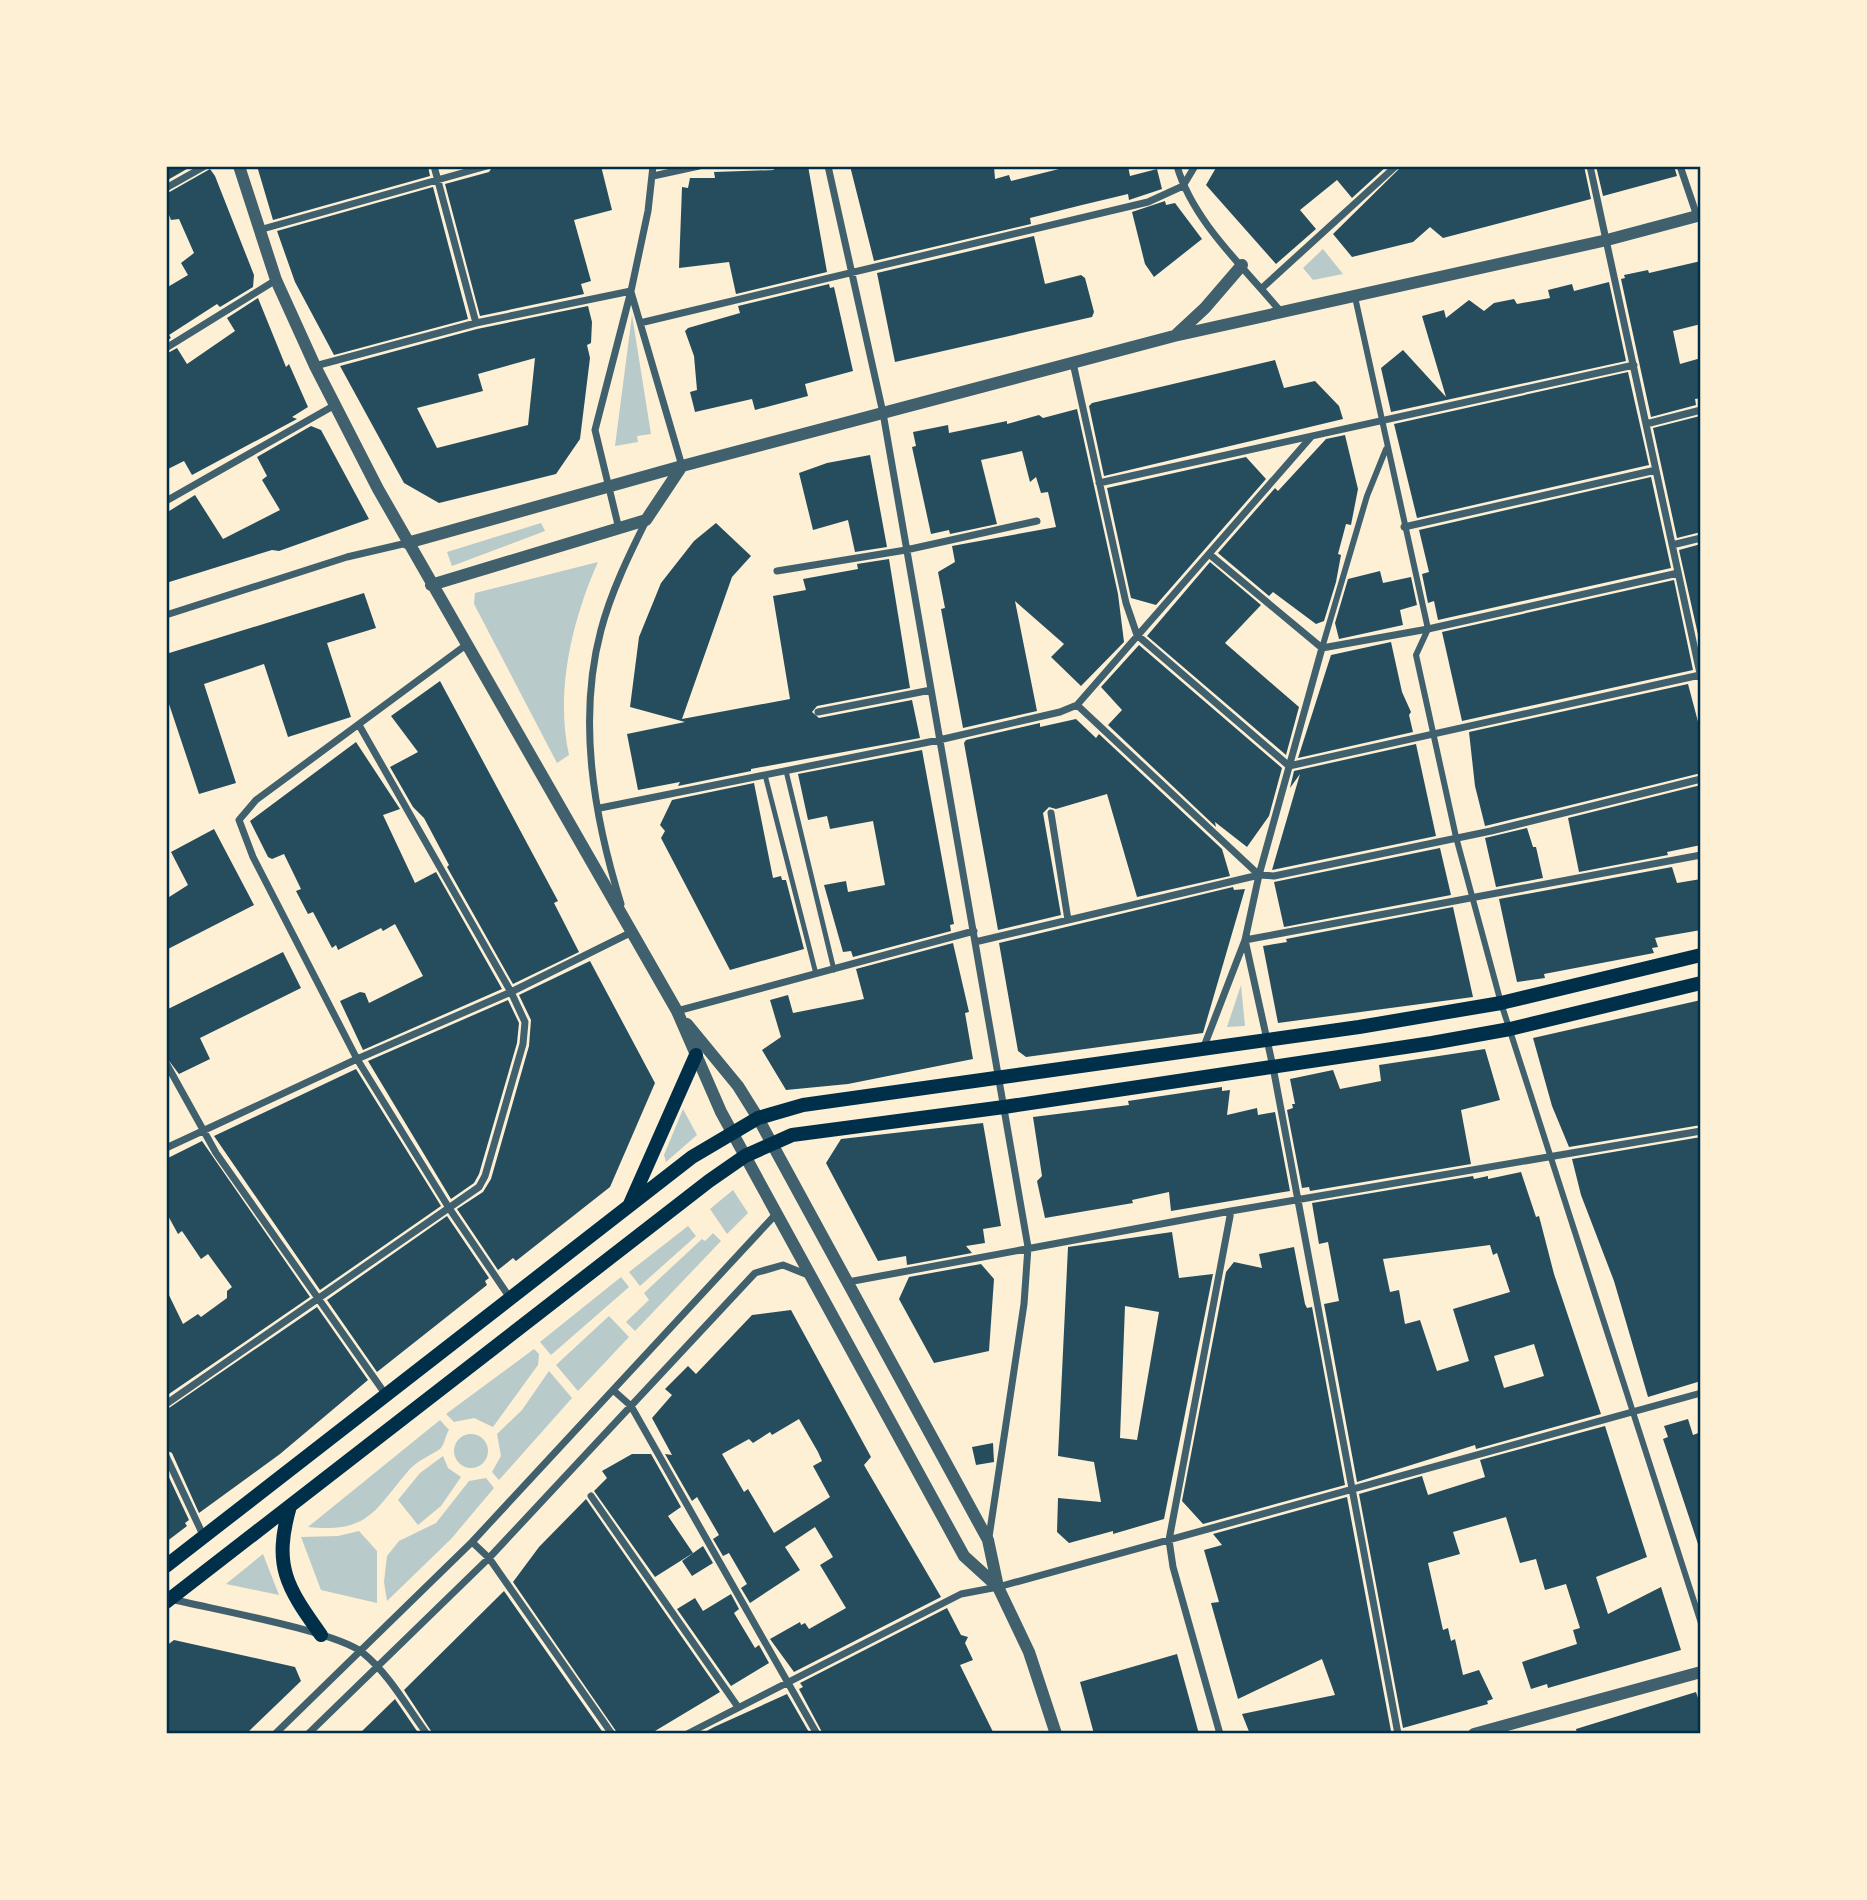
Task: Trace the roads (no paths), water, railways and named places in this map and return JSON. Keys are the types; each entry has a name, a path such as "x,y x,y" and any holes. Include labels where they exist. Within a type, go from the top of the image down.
{"main road":[{"path":"166,1566 692,1157 758,1118 803,1105 1000,1080 1501,1003 1701,956"},
{"path":"168,1600 745,1156 771,1142 812,1132 1004,1107 1510,1029 1701,983"},
{"path":"629,1207 696,1055"},
{"path":"290,1506 281,1545 283,1566 293,1592 321,1635"}],"street":[{"path":"166,188 205,166"},
{"path":"239,166 276,281 315,366 407,543 677,1011 732,1132 964,1556 998,1587"},
{"path":"434,166 476,323"},
{"path":"260,230 487,166"},
{"path":"619,529 595,430 631,291 653,166"},
{"path":"653,176 699,166"},
{"path":"828,166 883,413 1028,1247 1024,1304 988,1540"},
{"path":"1177,166 1182,186 1281,312"},
{"path":"640,323 1148,202 1182,186 1195,166"},
{"path":"1262,288 1396,166"},
{"path":"1289,766 1700,677 1698,654 1590,166"},
{"path":"166,615 347,557 1174,336 1607,240 1699,216 1680,166"},
{"path":"1174,336 1205,308 1242,265"},
{"path":"166,348 276,281"},
{"path":"315,366 476,323 631,291"},
{"path":"631,291 682,466"},
{"path":"1354,297 1428,629 1416,655 1471,898 1501,1003 1701,1623"},
{"path":"1073,363 1126,603 1137,635 1212,703 1289,766"},
{"path":"1099,483 1634,365"},
{"path":"166,501 335,405"},
{"path":"1646,424 1701,410"},
{"path":"600,808 939,740 1077,705 1311,437"},
{"path":"1203,1049 1245,940 1259,876 1322,648 1367,496 1387,448"},
{"path":"632,933 609,864 590,750 591,681 608,608 646,520 682,466"},
{"path":"1404,527 1656,470"},
{"path":"431,585 646,520"},
{"path":"777,571 906,550 1037,521"},
{"path":"1672,545 1701,538"},
{"path":"1209,554 1322,648 1428,629 1678,573"},
{"path":"466,645 256,800 240,820 253,857 357,1059 449,1208 510,1298"},
{"path":"818,712 932,690"},
{"path":"1077,705 1259,876"},
{"path":"166,1404 479,1187 485,1177 525,1034 525,1022 511,992 359,725"},
{"path":"975,942 1259,876 1274,876 1456,837 1701,779"},
{"path":"1051,813 1068,920"},
{"path":"1245,940 1701,855"},
{"path":"677,1011 974,931"},
{"path":"166,1148 357,1059 511,992 632,933"},
{"path":"1245,940 1299,1201 1398,1734"},
{"path":"677,1011 738,1086 758,1118 988,1540 998,1587 1029,1652 1056,1734"},
{"path":"166,1063 202,1131 386,1395"},
{"path":"848,1282 1231,1211 1701,1131"},
{"path":"1220,1734 1173,1567 1169,1540 1231,1211"},
{"path":"275,1734 472,1542 778,1212"},
{"path":"308,1734 489,1558 755,1273 783,1265 814,1279"},
{"path":"613,1390 631,1406 817,1734"},
{"path":"687,1734 961,1594 998,1587 1701,1393"},
{"path":"166,1456 204,1536"},
{"path":"591,1496 738,1707"},
{"path":"472,1542 489,1558 612,1734"},
{"path":"168,1600 321,1635 361,1651 378,1667 427,1734"},
{"path":"1474,1734 1701,1672"}],"lane":[{"path":"786,771 834,970"},
{"path":"765,775 816,974"}]}
